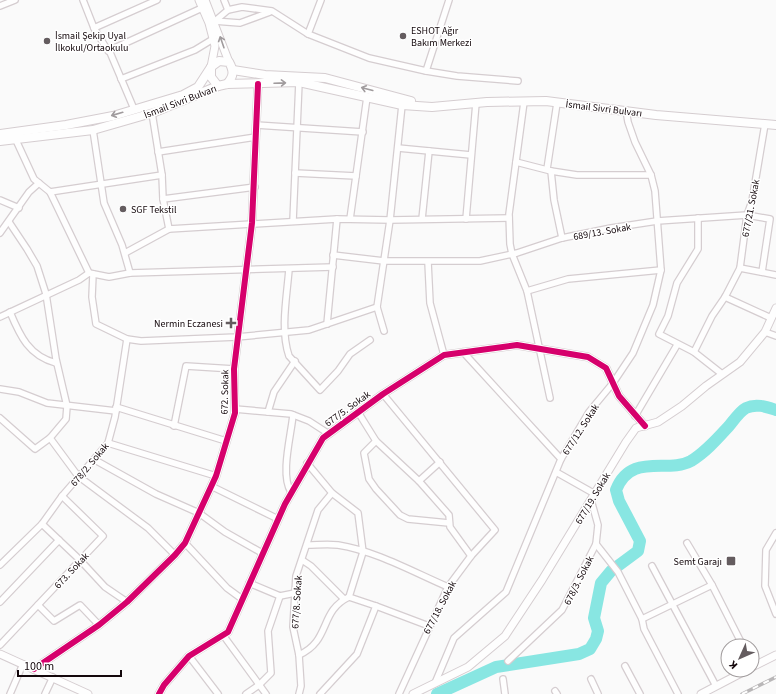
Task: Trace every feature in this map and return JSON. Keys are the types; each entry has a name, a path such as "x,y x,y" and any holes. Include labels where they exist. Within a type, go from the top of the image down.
{"main road":[{"path":"218,86 211,77 211,67 219,60 229,62 233,70 232,78 227,84"},
{"name":"İsmail Sivri Bulvarı","path":"0,134 66,125 134,110 183,95 198,87 211,67"},
{"name":"İsmail Sivri Bulvarı","path":"233,70 265,75 325,78 432,107"},
{"name":"İsmail Sivri Bulvarı","path":"0,141 15,138 93,130 152,113 218,86 227,84 299,82 402,105 432,107 476,103 557,103 626,110 670,117 776,126"}],"street":[{"path":"0,5 15,0"},
{"path":"83,0 94,28 109,50 134,110"},
{"path":"94,28 157,0"},
{"path":"199,0 202,8 212,22"},
{"path":"205,0 212,22 229,62"},
{"path":"224,0 228,10"},
{"path":"308,34 321,0"},
{"path":"426,71 449,0"},
{"path":"212,22 228,10 242,7 272,11 308,34 369,58 426,71 457,76 518,81"},
{"path":"109,50 202,8"},
{"path":"212,22 240,23 272,11"},
{"name":"İsmail Sivri Bulvarı","path":"211,67 215,46 212,22"},
{"path":"121,79 195,50 213,39"},
{"path":"293,221 299,82"},
{"name":"672. Sokak","path":"34,668 99,625 127,602 175,555 185,543 216,476 235,409 234,369 255,187 258,84"},
{"path":"350,219 368,97"},
{"path":"524,102 509,218 512,254 526,291 538,336 539,349 550,398"},
{"path":"466,218 476,103"},
{"path":"557,103 549,170 562,238"},
{"path":"384,330 377,307 390,220 402,105"},
{"name":"677/12. Sokak","path":"435,683 454,638 506,592 561,459 589,412 613,383 633,353 653,305 661,270 656,222 655,191 650,175 635,142 628,122 626,110"},
{"path":"152,113 162,175 163,199 169,229"},
{"name":"677/21. Sokak","path":"694,352 712,316 725,297 740,268 747,215 752,201 765,124"},
{"path":"256,125 363,132"},
{"path":"93,130 104,203 125,253 130,273"},
{"path":"158,152 256,137"},
{"path":"15,138 34,179 50,192 91,273 92,297 96,324 127,338 141,341 237,336 309,330 377,307"},
{"path":"398,148 471,156"},
{"path":"422,219 429,151"},
{"path":"516,162 577,175 650,175"},
{"path":"295,173 356,176"},
{"path":"50,192 100,183 162,175"},
{"path":"0,233 29,192 39,183"},
{"path":"163,199 255,187"},
{"path":"0,200 18,208"},
{"name":"689/13. Sokak","path":"333,255 384,261 480,261 512,254 562,238 611,228 656,222 747,215 770,219 762,272"},
{"path":"125,253 169,229 337,219 390,220 509,218"},
{"path":"698,218 698,249 677,283 668,316 659,334 677,345 694,352 722,374"},
{"path":"327,324 337,219"},
{"path":"0,418 35,449 50,438 66,419 67,406 56,362 46,294 37,266 28,249 9,222"},
{"path":"428,262 430,303 444,355"},
{"path":"0,317 91,273 109,277 130,273 246,271 333,267"},
{"path":"740,268 776,275"},
{"path":"289,269 285,333 287,350 320,390 338,371 350,354 370,340"},
{"path":"526,291 568,279 661,270"},
{"path":"725,297 771,318"},
{"name":"677/19. Sokak","path":"413,694 468,667 505,636 542,580 636,428 658,422 682,406 722,374 740,362 765,332 776,308"},
{"path":"10,312 19,335 26,344 42,358 56,362"},
{"path":"765,332 776,336"},
{"name":"678/2. Sokak","path":"0,565 42,524 78,476 108,443 116,409 127,338"},
{"name":"677/5. Sokak","path":"159,694 164,685 189,656 228,632 262,553 291,492 323,438 383,394 444,355 517,345 588,357 606,368 619,396 645,426"},
{"path":"635,416 677,345"},
{"path":"463,352 561,459"},
{"path":"268,412 274,392 295,361"},
{"path":"174,426 186,366 234,369"},
{"path":"0,389 19,392 48,402 67,406 116,409 226,441"},
{"path":"383,394 440,462 419,482"},
{"path":"235,409 293,416 309,421 329,434"},
{"path":"358,412 376,441 419,482 449,515 450,526 471,556"},
{"path":"291,492 288,487 285,474 293,416"},
{"path":"50,438 78,476 90,487 148,528 175,555"},
{"path":"376,441 364,453 367,475 376,489 403,517 432,522 449,522"},
{"path":"108,443 216,476"},
{"path":"94,460 156,494 199,513 225,532 262,553"},
{"name":"677/18. Sokak","path":"399,694 448,587 471,556 496,530 440,462"},
{"path":"299,655 311,649 318,642 335,606 347,598 363,552 358,513 332,493 307,463"},
{"path":"556,472 593,497"},
{"path":"211,486 278,519"},
{"name":"677/8. Sokak","path":"299,694 301,686 299,655 293,627 296,576 318,510 332,493"},
{"name":"673. Sokak","path":"0,645 103,536 62,496"},
{"name":"678/3. Sokak","path":"508,661 562,610 596,544 598,525 593,497"},
{"path":"42,524 80,560 105,587 127,602"},
{"path":"776,533 766,550 765,586 776,614"},
{"path":"0,602 59,540"},
{"path":"185,543 227,588 242,599"},
{"path":"687,543 712,585 739,638"},
{"path":"596,544 618,572 642,619 644,628 678,694"},
{"path":"307,545 336,545 363,552 448,587"},
{"path":"302,560 347,598 376,606 429,626"},
{"path":"652,566 716,686"},
{"path":"249,583 280,596 295,594"},
{"path":"642,619 712,585"},
{"path":"246,694 259,685 271,673 268,631 280,596"},
{"path":"38,605 54,621 80,605 99,625"},
{"path":"320,694 357,654 376,606"},
{"path":"223,635 266,694"},
{"path":"0,654 53,677 78,692 88,694"},
{"path":"760,663 776,655"},
{"path":"189,656 218,694"},
{"path":"10,694 23,664"},
{"path":"625,666 640,694"},
{"path":"45,694 53,677"},
{"path":"701,694 731,678"},
{"path":"503,679 505,694"},
{"path":"591,679 598,694"}],"waterway":[{"path":"437,694 496,667 579,654 590,649 596,639 598,631 594,618 601,583 611,571 638,551 640,541 619,501 616,490 623,478 631,471 640,468 650,466 671,466 691,461 712,445 739,413 746,408 758,406 776,410"}],"railway":[{"path":"742,694 776,677"}],"cycle path":[{"path":"34,669 99,625 127,602 175,555 185,543 216,476 235,413 234,369 252,223 258,84"},
{"path":"159,694 164,685 189,656 228,632 285,504 323,438 383,394 444,355 517,345 588,357 606,368 619,396 645,426"}],"place":[{"name":"ESHOT Ağır Bakım Merkezi","path":"403,36"},
{"name":"İsmail Şekip Uyal İlkokul/Ortaokulu","path":"47,41"},
{"name":"SGF Tekstil","path":"123,209"},
{"name":"Nermin Eczanesi","path":"231,323"},
{"name":"Semt Garajı","path":"731,561"}]}
